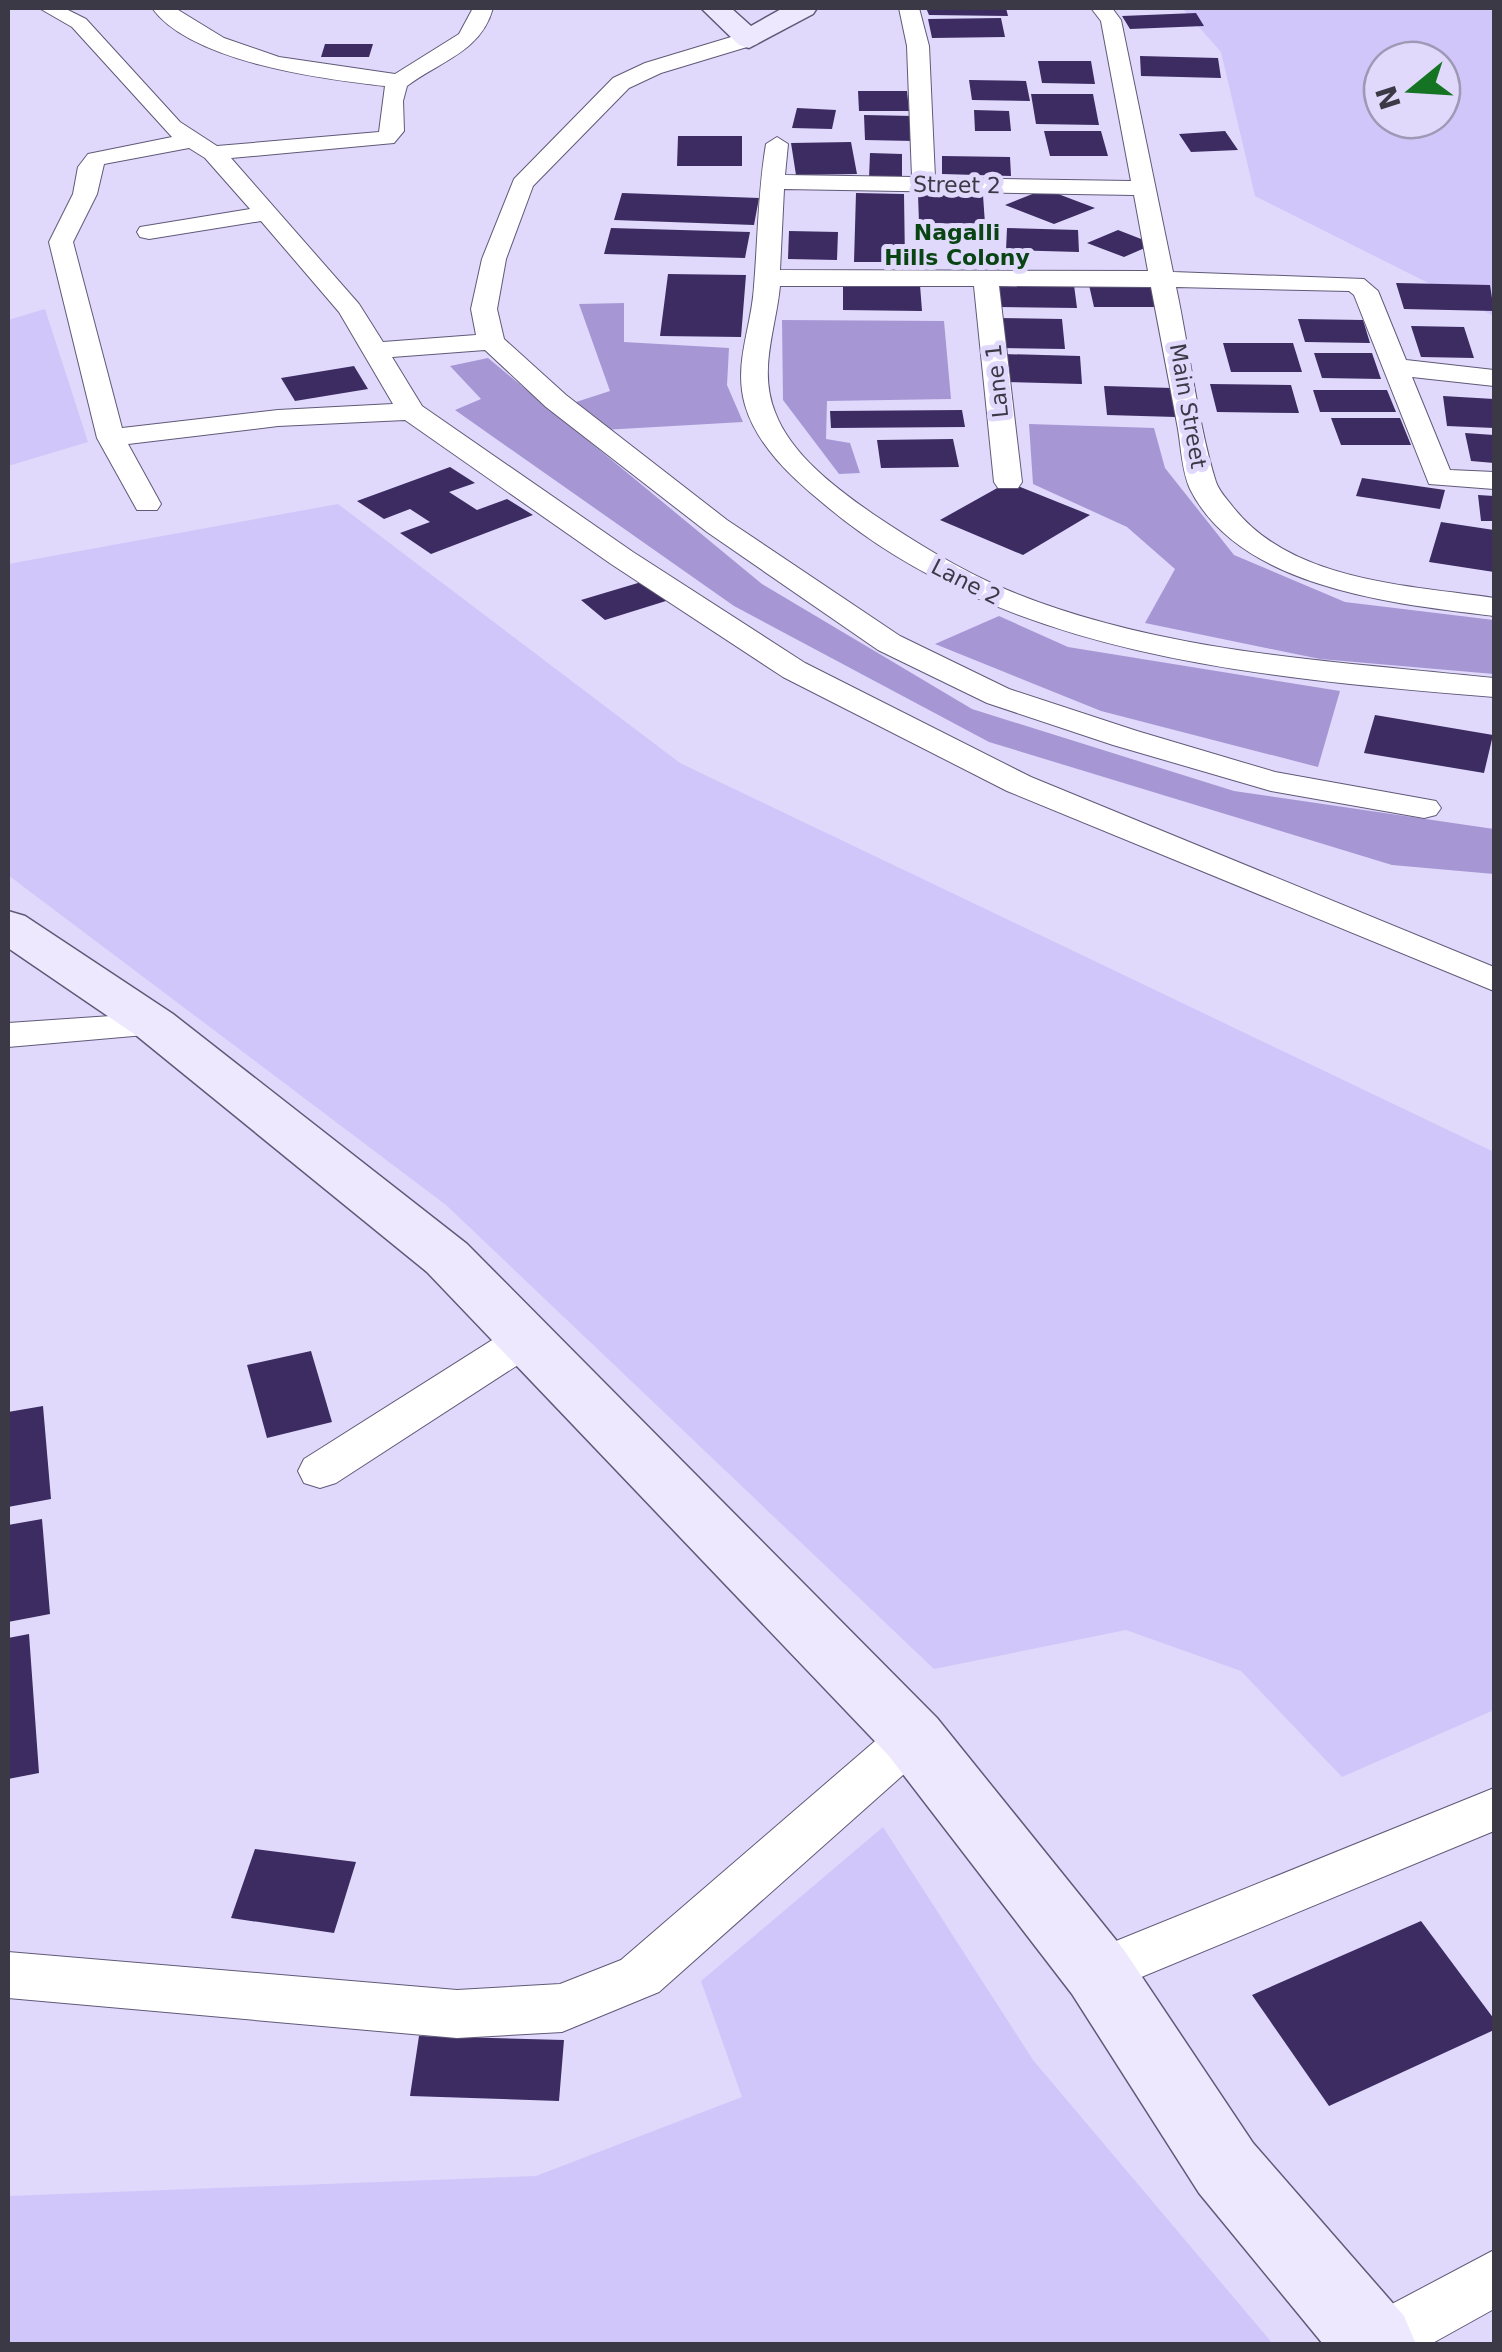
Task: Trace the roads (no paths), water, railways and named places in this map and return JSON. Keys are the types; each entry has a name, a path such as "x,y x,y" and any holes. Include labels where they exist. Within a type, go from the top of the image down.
{"street":[{"path":"49,8 78,23 172,127 203,147 267,213 350,309 411,411 622,558 794,670 1019,784 1494,980"},
{"path":"162,8 184,26 231,51 270,64 400,81"},
{"path":"147,504 111,438 61,242 85,194 90,167 96,159 113,153 386,138 393,131 393,90 400,81 454,50 471,34 483,8"},
{"path":"715,8 748,38"},
{"path":"803,8 748,38 652,68 621,83 522,184 494,259 484,308 492,342 556,401 716,526 889,643 998,696 1125,738 1271,780 1424,808"},
{"path":"909,8 918,46 924,185"},
{"name":"Main Street","path":"1101,8 1110,20 1165,279 1203,487 1234,527 1282,558 1354,586 1494,607"},
{"name":"Lane 2","path":"778,144 771,182 767,278 753,378 764,421 804,474 888,542 1013,606 1125,639 1242,662 1494,688"},
{"name":"Street 2","path":"771,182 1144,188"},
{"path":"149,232 267,213"},
{"path":"767,278 1165,279 1354,284 1365,292 1440,478 1494,480"},
{"name":"Lane 1","path":"986,279 1008,482"},
{"path":"374,351 492,342"},
{"path":"1395,367 1494,378"},
{"path":"111,438 278,418 411,411"},
{"path":"8,926 155,1025 447,1258 912,1737 1098,1972 1226,2168 1375,2344 1494,2278"},
{"path":"8,1035 155,1025"},
{"path":"320,1471 526,1340"},
{"path":"8,1976 457,2014 562,2008 640,1976 912,1737"},
{"path":"1098,1972 1491,1817"}],"district":[{"name":"Nagalli Hills Colony","path":"957,244"}]}
